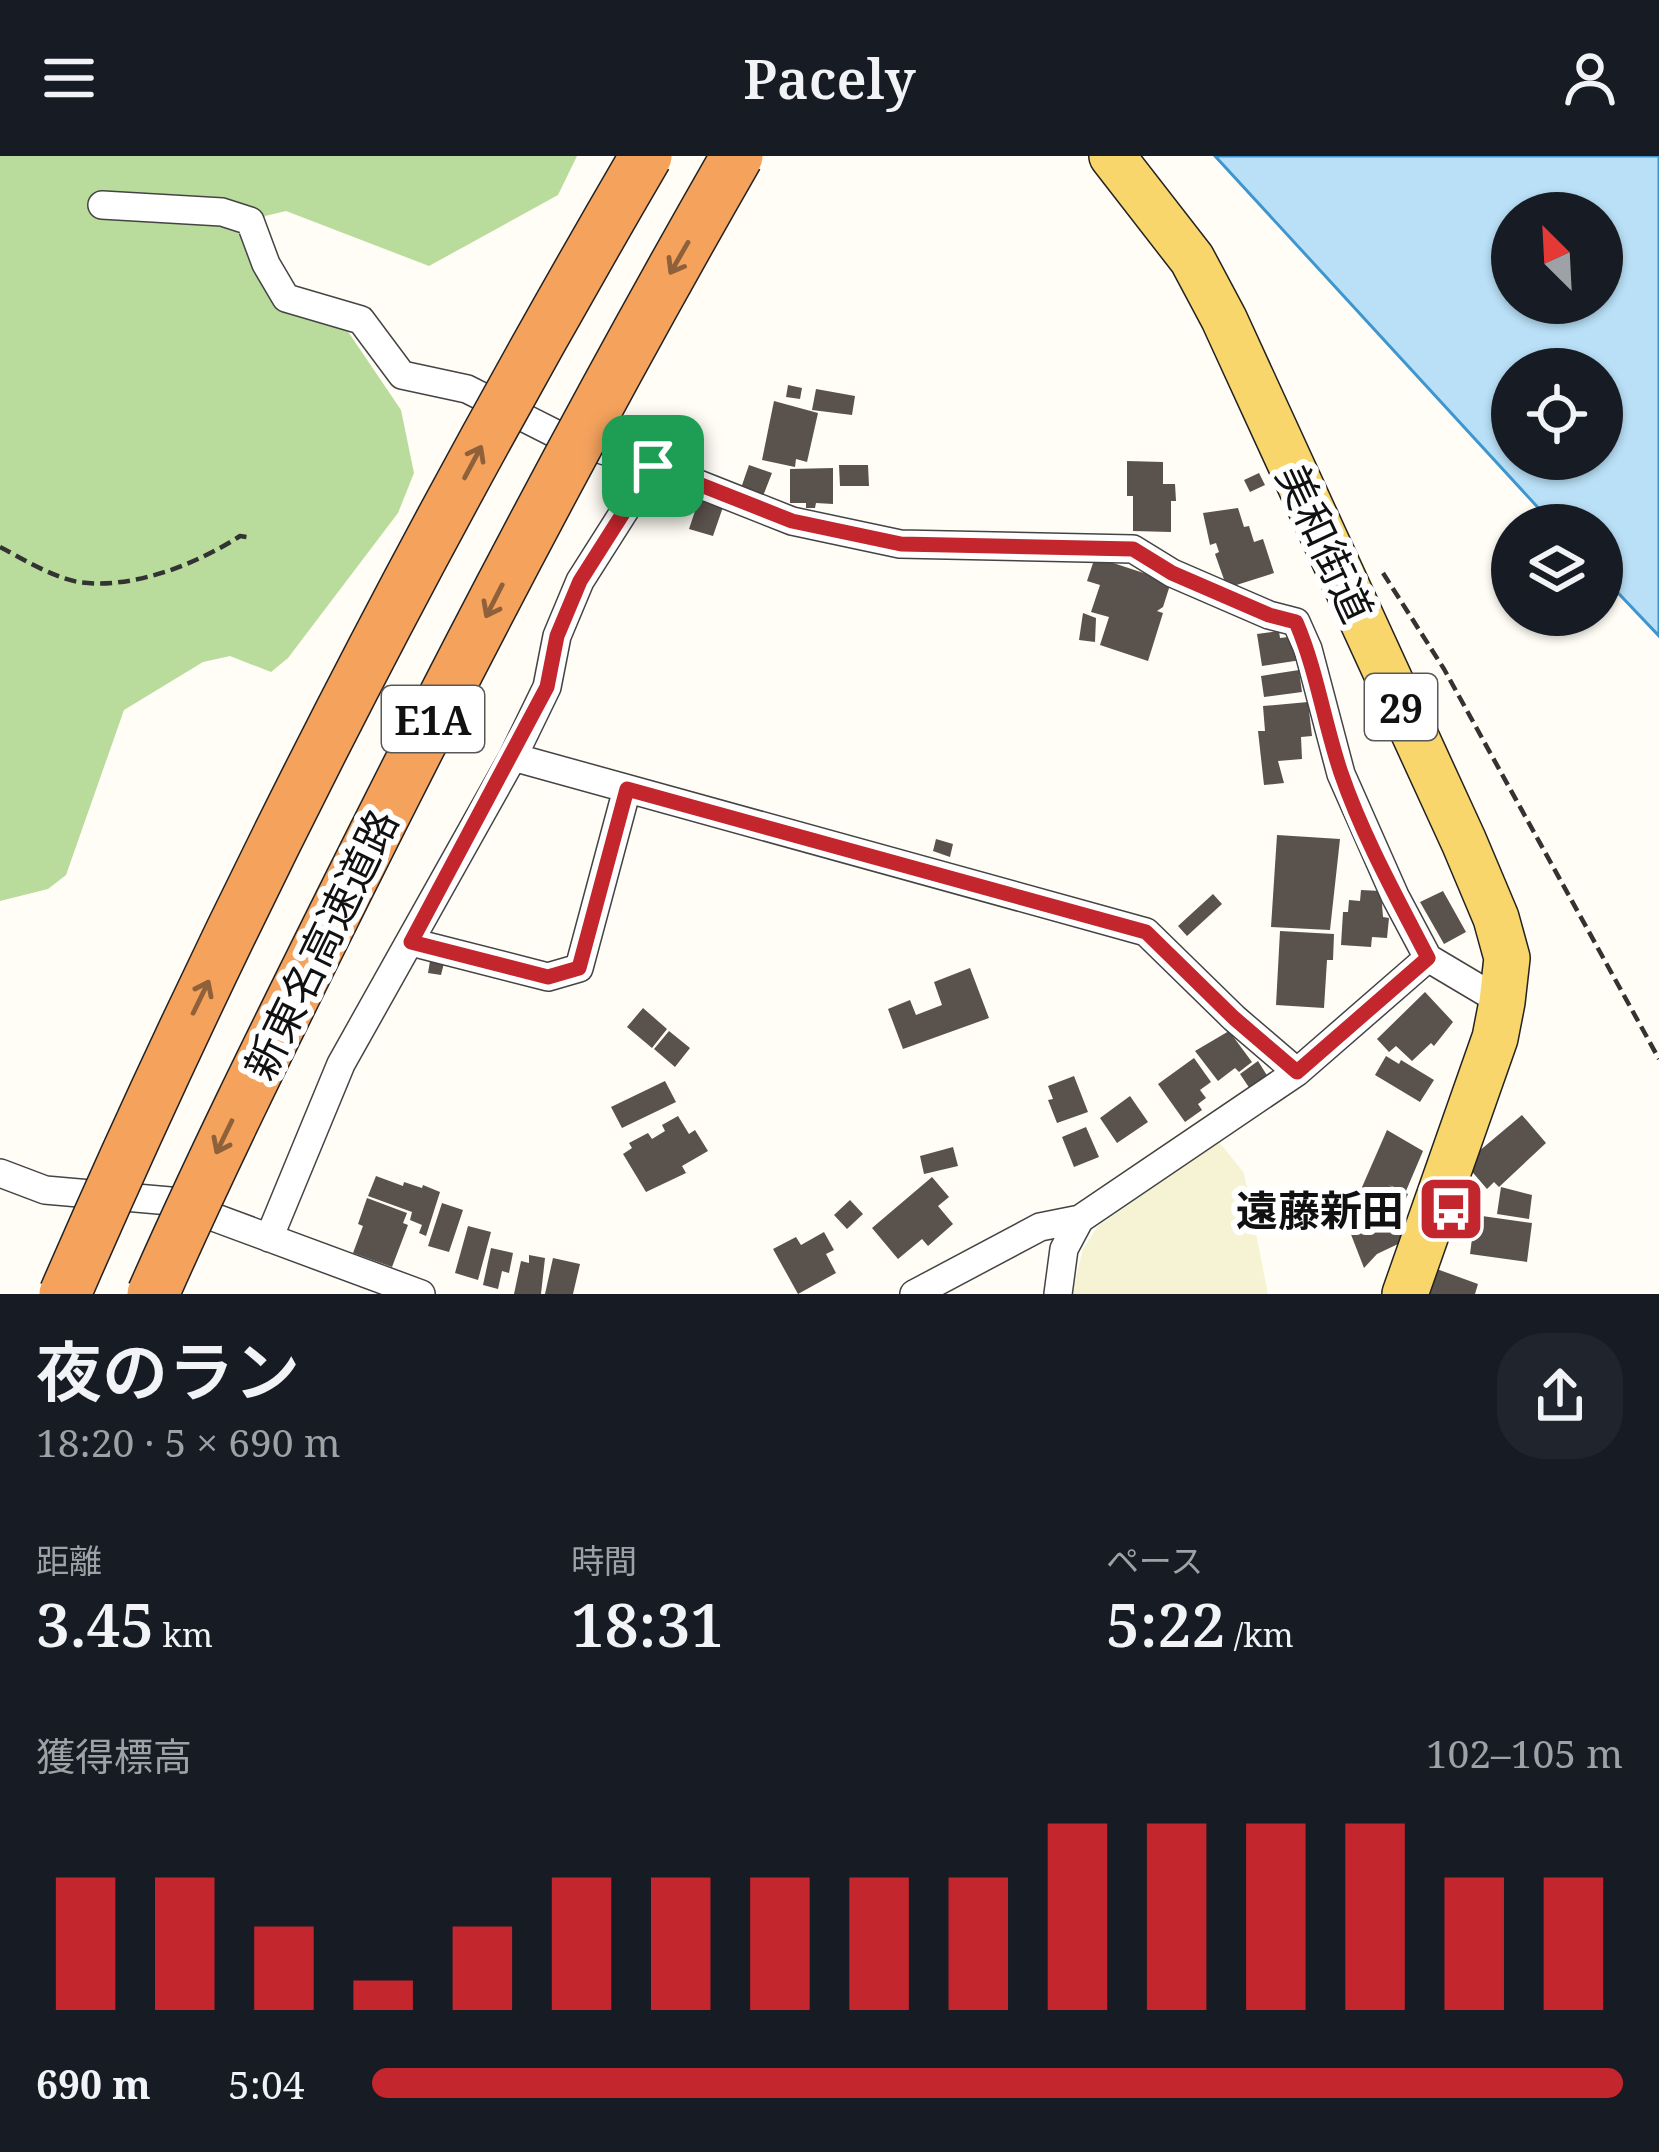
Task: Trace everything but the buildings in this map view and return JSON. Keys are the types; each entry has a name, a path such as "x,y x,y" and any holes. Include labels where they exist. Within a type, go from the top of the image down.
{"highway":[{"name":"新東名高速道路","path":"65,1294 124,1157 332,722 541,335 646,156"},
{"name":"新東名高速道路","path":"153,1294 207,1172 401,780 604,389 737,156"}],"main road":[{"name":"美和街道","path":"1112,156 1192,259 1224,319 1496,918 1507,958 1495,1038 1406,1294"}],"street":[{"path":"102,206 223,212 250,221 266,264 286,298 361,320 402,375 467,389 564,438 653,466 792,521 901,544 1133,549 1172,573 1296,622 1308,649 1341,774 1428,958 1502,1002"},
{"path":"269,1238 341,1064 513,757 547,687 557,636 580,581 653,466"},
{"path":"513,757 1146,932 1297,1072"},
{"path":"411,942 548,977 579,968 627,789"},
{"path":"914,1294 1040,1227 1080,1219 1297,1072 1428,958"},
{"path":"0,1173 45,1190 170,1201 421,1294"},
{"path":"1058,1294 1064,1249 1080,1219"}],"path":[{"path":"0,547 77,582 124,581 207,558 241,536 247,537"},
{"path":"1375,560 1444,669 1659,1060"}],"shaded area":[{"path":"1219,1142 1244,1173 1268,1294 1072,1294 1083,1249 1098,1226"}],"green space":[{"path":"0,156 577,156 558,195 429,266 286,211 265,216 254,259 264,277 326,299 401,410 414,473 398,513 288,658 271,672 230,656 203,662 124,710 66,875 48,889 0,901"}],"water":[{"path":"1215,156 1659,156 1659,636 1623,598 1623,504 1535,504 1513,480 1623,480 1623,348 1491,348 1491,456"}],"place":[{"name":"遠藤新田","path":"1451,1209"}],"route":[{"path":"653,466 792,521 901,544 1133,549 1172,573 1296,622 1308,649 1341,774 1428,958 1297,1072 1146,932 627,789 579,968 548,977 411,942 547,687 557,636 580,581 653,466"}]}
